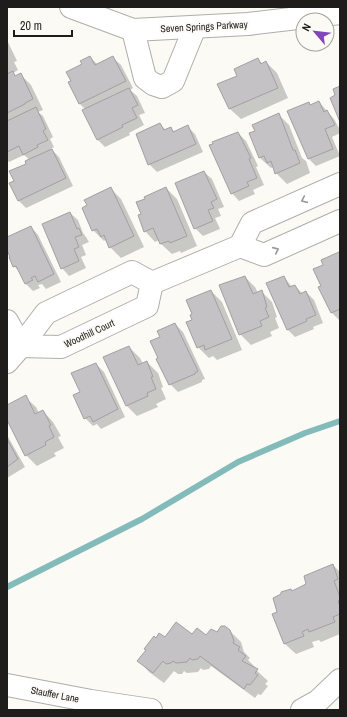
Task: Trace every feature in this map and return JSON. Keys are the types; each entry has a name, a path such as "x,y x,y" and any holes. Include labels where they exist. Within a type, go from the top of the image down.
{"street":[{"name":"Seven Springs Parkway","path":"71,7 133,30 248,24 340,13"},
{"path":"133,30 145,78 153,84 162,87 173,81 194,27"},
{"path":"7,362 14,346 46,313 132,272 152,283 240,246 252,223 340,184"},
{"path":"240,246 264,255 340,221"},
{"name":"Woodhill Court","path":"14,346 61,347 147,306 152,283"},
{"path":"7,321 14,346"},
{"path":"302,710 318,701 340,680"},
{"name":"Stauffer Lane","path":"7,685 91,701 151,710"}],"building":[{"path":"90,56 95,65 113,56 126,81 79,104 68,82 71,81 66,72 82,64 80,61"},
{"path":"258,58 261,64 266,61 278,88 229,109 217,84 237,76 234,69"},
{"path":"13,71 15,76 21,73 33,99 7,113 7,74"},
{"path":"340,86 340,122 330,98 335,95 333,89"},
{"path":"129,88 138,105 132,108 137,118 97,140 82,110"},
{"path":"319,101 324,112 327,110 335,125 325,129 333,149 308,159 287,111 309,102 310,105"},
{"path":"36,107 46,129 43,131 48,140 37,145 38,147 23,155 19,146 7,152 7,121"},
{"path":"279,113 293,150 295,150 300,163 275,174 271,161 267,163 264,156 259,158 249,133 255,131 252,125"},
{"path":"160,123 164,130 171,127 173,132 188,125 196,144 148,165 136,134"},
{"path":"238,132 251,158 249,159 257,178 247,182 249,186 231,194 209,145 213,144 212,142"},
{"path":"52,149 66,178 18,201 9,183 14,181 9,171 26,164 25,161"},
{"path":"204,171 217,199 211,202 214,208 208,210 213,221 194,229 175,183"},
{"path":"111,187 134,236 109,248 104,235 101,237 97,229 92,231 82,208 87,205 84,200"},
{"path":"166,187 187,236 170,243 169,241 160,244 153,228 144,232 138,215 141,214 136,202 145,199 144,197"},
{"path":"70,212 77,229 79,228 82,235 75,237 79,247 74,249 79,261 61,269 42,224"},
{"path":"31,226 54,274 38,282 35,276 31,278 33,280 25,284 16,266 13,267 9,257 7,250 7,237"},
{"path":"339,252 340,309 331,313 318,287 321,286 313,269 323,265 321,260"},
{"path":"245,276 253,294 262,290 267,307 265,308 269,317 260,321 262,326 239,335 219,285"},
{"path":"284,276 289,287 295,285 300,294 306,291 316,315 287,330 266,283"},
{"path":"211,290 232,339 205,350 204,345 197,348 186,322 192,320 190,315 192,314 186,300"},
{"path":"175,323 198,371 195,374 169,385 156,359 158,358 150,341 160,337 157,331"},
{"path":"129,346 138,365 147,361 156,389 147,393 148,396 126,406 103,357"},
{"path":"96,363 118,409 93,422 90,416 84,419 73,395 80,392 71,373"},
{"path":"26,395 35,414 43,410 51,425 49,426 54,437 45,442 46,445 25,456 7,420 7,405"},
{"path":"7,439 18,459 7,467"},
{"path":"333,564 338,579 334,581 340,597 340,600 338,601 340,606 340,614 333,617 335,622 309,632 308,629 302,632 304,636 284,644 272,614 277,612 273,598 281,594 281,592 291,589 292,591 306,584 304,576"},
{"path":"176,622 192,634 197,628 206,635 211,629 217,632 221,626 225,626 230,630 234,641 233,643 240,647 238,650 246,656 242,661 258,669 255,673 258,675 250,685 247,684 244,689 200,656 198,659 192,660 190,658 187,662 176,663 173,661 166,664 163,661 153,673 137,661 146,650 144,649 154,636 156,638 159,633 165,637"}],"waterway":[{"path":"7,587 142,519 238,462 305,433 340,421"}]}
